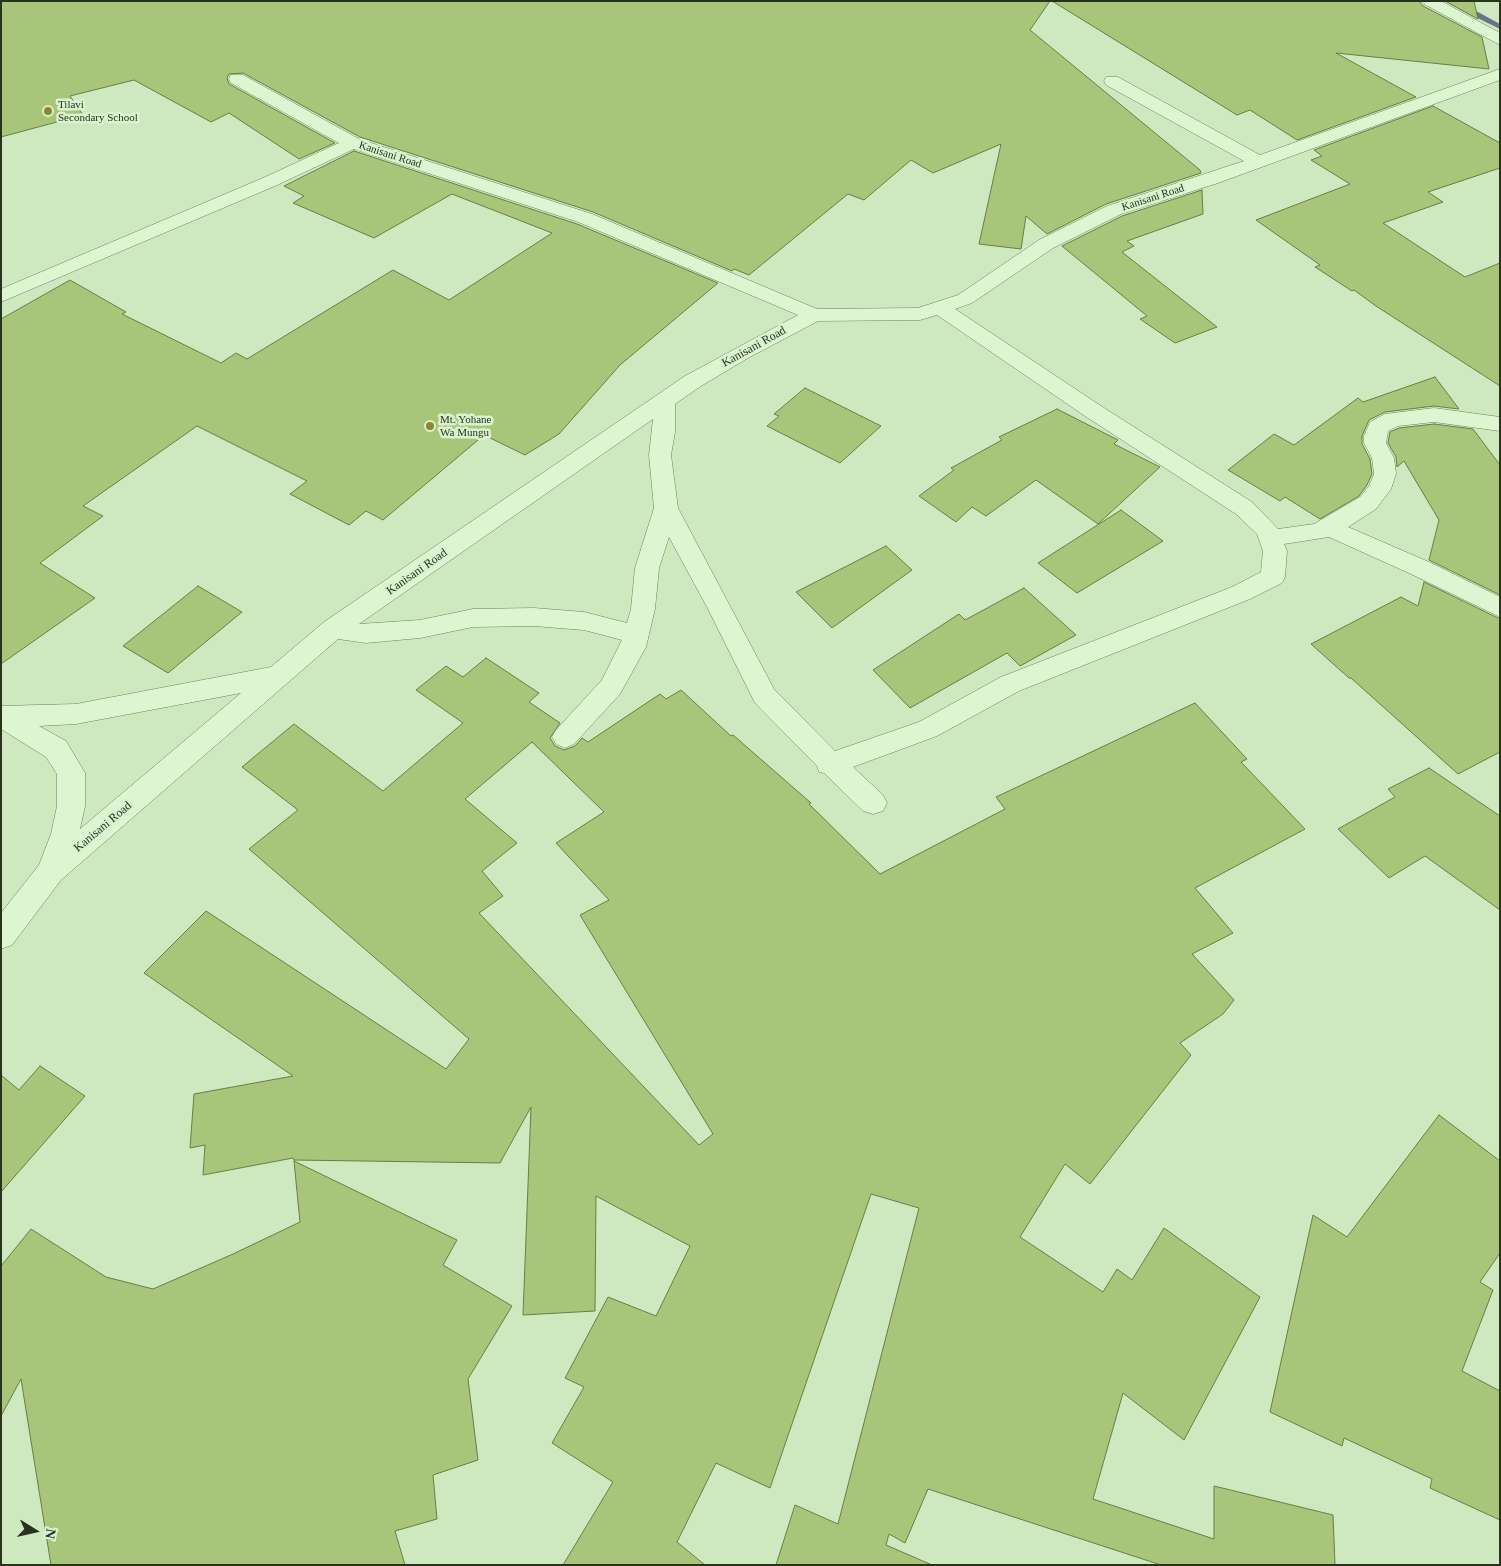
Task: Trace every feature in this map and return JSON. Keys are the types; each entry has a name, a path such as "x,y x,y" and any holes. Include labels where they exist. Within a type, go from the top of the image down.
{"street":[{"path":"1430,1 1500,40"},
{"name":"Kanisani Road","path":"1,296 269,182 353,142 585,218 814,315 920,314 966,299 1046,244 1114,210 1259,162 1500,74"},
{"path":"237,79 353,142"},
{"path":"1112,80 1259,162"},
{"path":"829,764 928,729 1010,684 1241,593 1273,577 1275,552 1267,530 1244,508 1092,411 939,308"},
{"name":"Kanisani Road","path":"1,936 51,871 333,629 664,401 741,353 814,315"},
{"path":"664,401 664,432 660,454 666,508 764,696 829,764 873,803"},
{"path":"1270,538 1319,532 1368,503 1380,489 1385,474 1383,458 1375,443 1378,427 1393,419 1434,415 1500,424"},
{"path":"565,737 611,687 633,647 646,589 647,568 666,508"},
{"path":"1327,527 1420,568 1500,608"},
{"path":"333,629 366,634 420,629 474,618 534,617 584,621 637,635"},
{"path":"2,716 76,714 280,676"},
{"name":"Kanisani Road","path":"2,716 56,749 70,773 72,806 65,834 51,871"}],"building":[{"path":"1,1 1050,1 1030,30 1200,170 1201,173 1106,204 1047,234 1026,216 1021,249 979,244 1001,144 933,173 911,160 864,200 848,194 749,275 734,269 732,271 593,212 360,137 243,73 229,74 227,78 229,84 335,143 299,159 229,113 211,122 134,80 70,96 83,115 1,137"},
{"path":"1052,1 1419,1 1423,6 1482,37 1489,69 1336,53 1416,97 1297,140 1250,110 1237,115"},
{"path":"1445,1 1474,1 1478,19"},
{"path":"1433,106 1500,143 1500,168 1428,192 1443,202 1383,223 1465,277 1500,263 1500,386 1354,290 1352,291 1315,267 1320,265 1256,220 1350,184 1311,160 1322,156 1314,150"},
{"path":"354,151 577,224 718,283 620,365 559,434 525,455 484,435 383,520 366,511 349,525 290,494 307,481 197,426 83,506 103,516 40,563 95,598 1,664 1,319 70,280 126,312 122,314 221,363 236,353 247,359 393,270 449,300 552,233 452,194 374,238 293,203 304,196 284,186"},
{"path":"1202,190 1203,214 1127,241 1134,246 1122,252 1217,327 1175,343 1140,319 1147,316 1062,246 1122,216"},
{"path":"1435,377 1459,409 1434,406 1385,412 1369,420 1362,436 1362,444 1370,459 1372,474 1367,485 1359,496 1320,519 1285,497 1280,501 1228,470 1274,434 1294,445 1358,398 1363,402"},
{"path":"805,388 881,426 840,463 767,426 779,416 774,414"},
{"path":"1057,409 1118,440 1114,444 1160,467 1098,524 1036,480 986,516 972,507 956,522 919,496 954,470 951,468 1002,440 999,437"},
{"path":"1434,424 1473,429 1500,465 1500,595 1429,560 1439,520 1404,461 1397,467 1396,457 1388,443 1390,432 1399,428"},
{"path":"1121,510 1163,541 1077,593 1038,563"},
{"path":"886,546 912,570 832,628 796,592"},
{"path":"1424,582 1500,619 1500,752 1458,774 1311,644 1401,597 1418,606"},
{"path":"198,586 242,612 168,673 123,646"},
{"path":"1024,588 1076,635 1020,666 1007,653 910,708 873,670 959,614 965,620"},
{"path":"486,658 539,693 529,702 560,723 550,738 555,746 564,750 575,746 582,738 588,742 660,694 666,699 681,690 731,736 733,735 811,803 809,804 880,874 1005,809 996,797 1195,703 1247,759 1241,762 1305,829 1195,888 1233,933 1192,954 1234,1000 1223,1014 1180,1043 1191,1055 1090,1184 1065,1164 1020,1237 1103,1292 1117,1269 1132,1280 1164,1228 1260,1297 1184,1440 1123,1393 1093,1499 1214,1539 1214,1486 1333,1515 1335,1565 1161,1565 928,1489 905,1543 889,1534 886,1545 932,1565 776,1565 795,1505 838,1524 919,1208 871,1194 770,1488 716,1463 677,1542 705,1565 563,1565 613,1482 552,1443 584,1387 565,1378 608,1297 656,1316 690,1246 596,1196 595,1311 523,1315 531,1107 500,1163 294,1160 293,1158 203,1175 205,1145 190,1148 194,1094 293,1076 144,973 206,911 446,1069 469,1039 249,849 298,810 242,767 294,724 383,791 463,723 416,690 446,666 463,677","holes":["532,742 604,812 556,843 609,900 580,915 713,1134 699,1145 479,913 503,896 482,871 517,843 465,799"]},
{"path":"1429,768 1500,816 1500,910 1425,856 1389,878 1338,829 1395,797 1388,789"},
{"path":"40,1066 85,1096 1,1192 1,1075 19,1090"},
{"path":"1439,1115 1500,1161 1500,1253 1480,1282 1493,1290 1462,1371 1500,1391 1500,1520 1430,1488 1432,1479 1344,1438 1342,1446 1270,1412 1313,1215 1347,1237"},
{"path":"294,1161 457,1240 443,1265 512,1306 468,1379 478,1460 433,1475 437,1519 395,1531 405,1565 51,1565 21,1379 1,1416 1,1266 31,1229 106,1277 153,1289 300,1222"}],"waterway":[{"path":"1462,7 1500,27"}],"place":[{"name":"Tilavi Secondary School","path":"48,111"},
{"name":"Mt. Yohane Wa Mungu","path":"430,426"}]}
